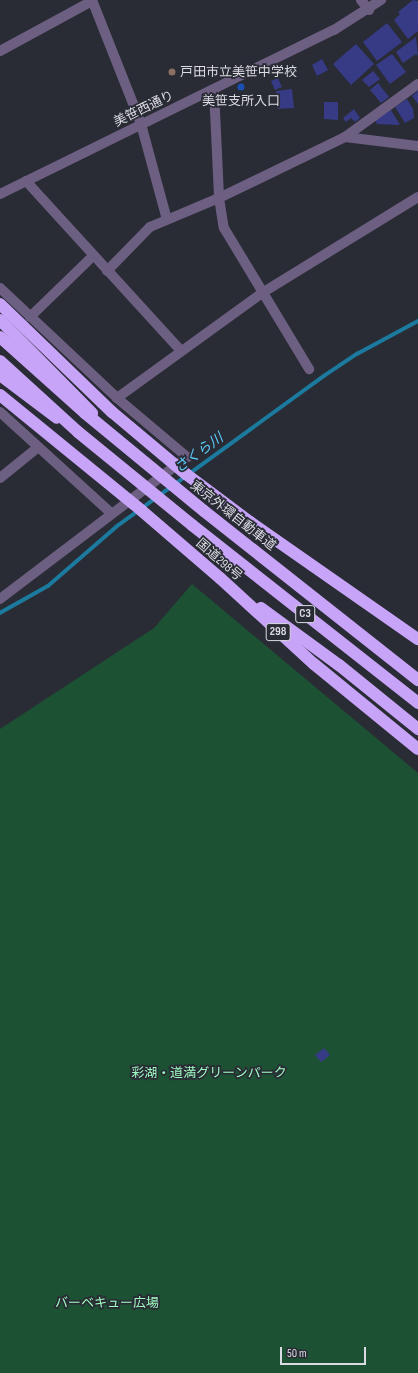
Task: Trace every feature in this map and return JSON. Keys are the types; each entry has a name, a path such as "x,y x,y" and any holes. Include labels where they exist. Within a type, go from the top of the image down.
{"highway":[{"path":"0,304 112,412 175,466 375,611 418,640"},
{"path":"0,320 121,444"},
{"name":"東京外環自動車道","path":"0,337 121,444 418,680"},
{"name":"C3","path":"0,362 78,432 418,703"},
{"path":"0,375 78,432"},
{"name":"国道298号","path":"0,395 135,505 220,578 314,664 418,749"},
{"path":"220,578 339,665 418,729"},
{"path":"375,611 418,647"}],"street":[{"path":"0,50 92,0 141,124 168,220"},
{"path":"362,0 369,10"},
{"name":"美笹西通り","path":"0,194 334,30 369,10 382,0"},
{"path":"107,271 150,227 219,198 345,137 418,84"},
{"path":"214,90 219,198 224,228 309,369"},
{"path":"345,137 418,146"},
{"path":"26,181 181,351"},
{"path":"117,398 262,293 418,197"},
{"path":"30,317 93,256"},
{"path":"0,288 117,398 187,457 175,466 135,505 111,513 0,599"},
{"path":"0,412 37,448 111,513"},
{"path":"0,478 37,448"}],"green space":[{"name":"彩湖・道満グリーンパーク","path":"192,584 418,773 418,1373 0,1373 0,729 154,628"}],"building":[{"path":"413,0 418,1 418,31 408,39 394,20 400,14 398,12"},
{"path":"387,23 402,42 377,61 363,42"},
{"path":"416,37 418,56 416,54 403,63 396,52"},
{"path":"356,44 374,64 351,85 333,64"},
{"path":"392,54 406,72 390,84 376,65"},
{"path":"322,59 328,70 317,76 312,65"},
{"path":"373,71 380,79 369,87 362,80"},
{"path":"278,78 282,87 275,90 271,81"},
{"path":"378,83 389,97 381,103 370,90"},
{"path":"292,89 294,108 278,109 276,91"},
{"path":"418,91 418,104 412,96"},
{"path":"407,99 413,109 414,118 405,123 395,107"},
{"path":"324,102 338,102 338,120 324,119"},
{"path":"354,109 360,118 355,122 351,118 346,122 343,118"},
{"path":"391,110 400,125 377,124 375,120"},
{"path":"324,1048 330,1055 321,1062 315,1055"}],"waterway":[{"name":"さくら川","path":"0,613 48,586 116,527 324,376 357,354 418,321"}],"place":[{"name":"戸田市立美笹中学校","path":"172,72"},
{"name":"美笹支所入口","path":"241,87"}],"park label":[{"name":"バーベキュー広場","path":"107,1303"}]}
